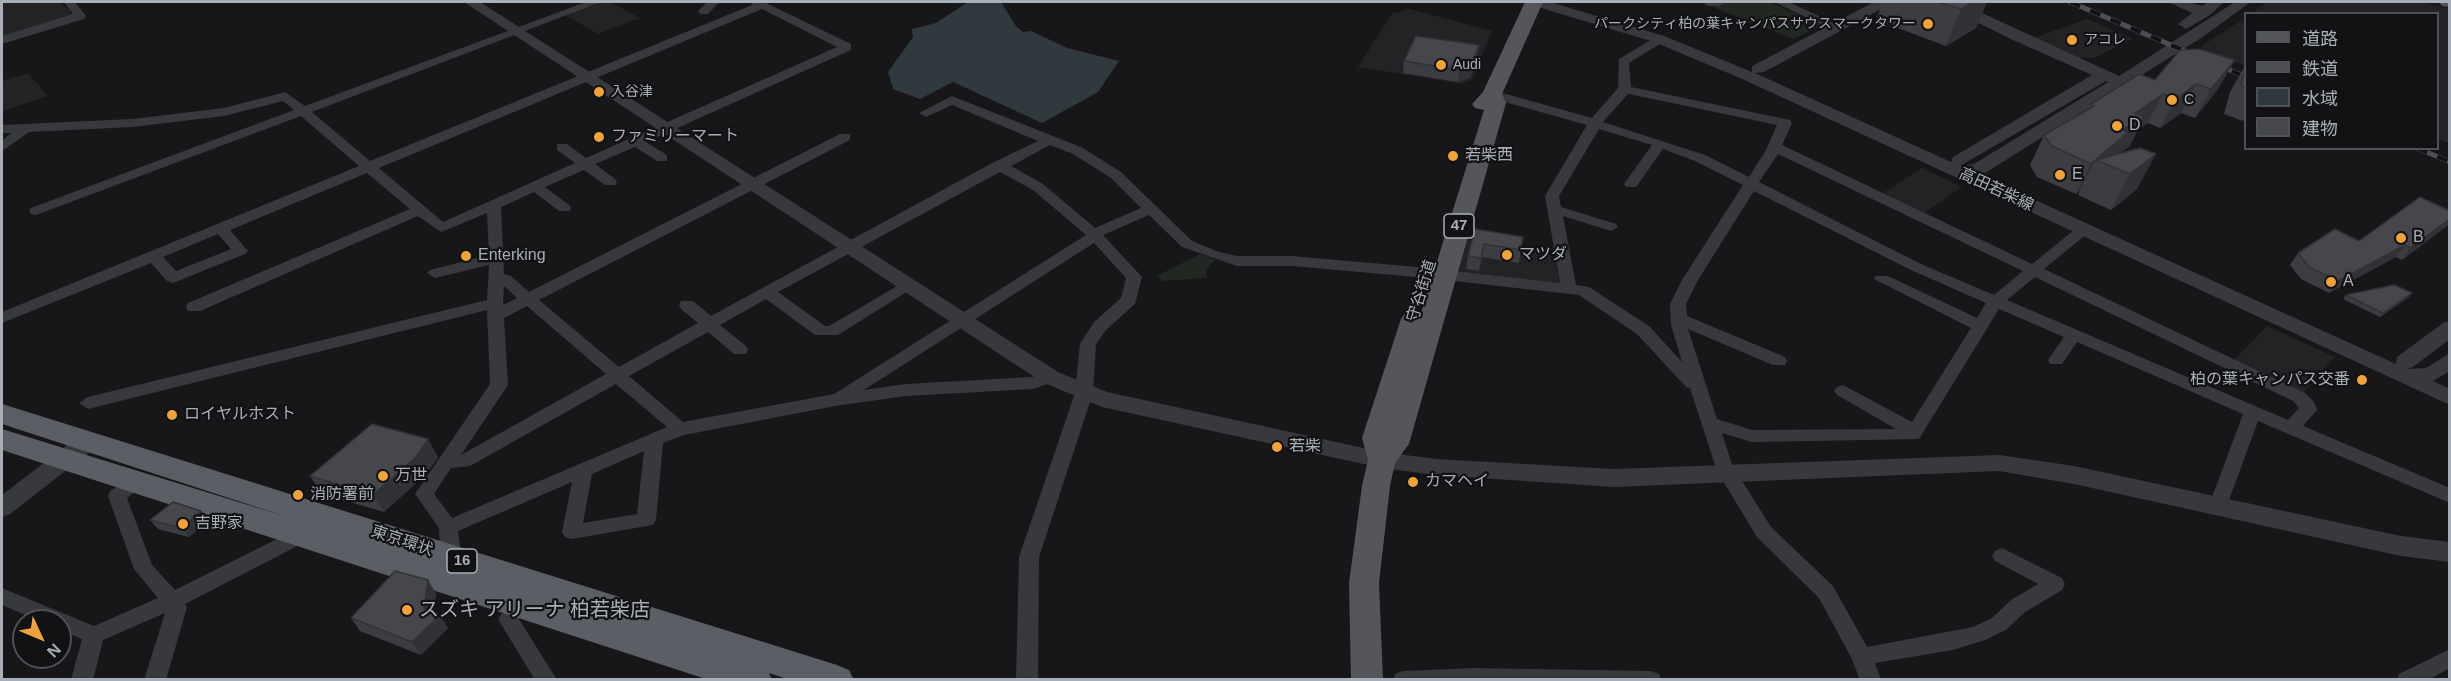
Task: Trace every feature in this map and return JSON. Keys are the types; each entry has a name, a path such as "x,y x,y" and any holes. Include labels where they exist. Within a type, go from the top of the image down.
{"highway":[{"name":"東京環状","path":"2,414 135,483 304,534 755,680"},
{"name":"東京環状","path":"2,440 75,451 446,541 837,680"}],"main road":[{"name":"守谷街道","path":"1367,680 1365,564 1382,460 1376,438 1437,274 1496,103 1492,94 1510,50 1535,2"}],"street":[{"path":"2,40 80,16 69,2"},
{"path":"471,2 588,76 748,184 849,246 1050,377 1084,393 1382,460 1429,466 1614,478 2000,463 2074,474 2401,546 2450,552"},
{"path":"36,211 306,112 595,2"},
{"path":"704,11 713,2"},
{"name":"高田若柴線","path":"1535,2 1659,39 1958,166"},
{"name":"高田若柴線","path":"1544,2 1668,34 1758,69 1958,166 2083,230 2406,370"},
{"path":"1708,2 1720,2"},
{"path":"1781,2 1836,27"},
{"path":"1758,69 1884,2"},
{"path":"1947,2 2018,37 2112,78"},
{"path":"2175,2 2211,7"},
{"path":"1958,166 2244,2"},
{"path":"2,129 133,123 213,114 285,96 306,112 370,167 421,210 441,228 846,47 759,3 370,167 2,318"},
{"path":"1958,166 1979,170 2211,7"},
{"path":"1569,288 1552,196 1596,123 1625,89 1623,62 1659,39"},
{"path":"1629,90 1785,123 1775,147 1690,280 1678,304 1678,319 1712,424 1722,466 1764,532 1800,564 1826,592 1862,657 1871,680"},
{"path":"1492,94 1596,123 1700,158 1916,267 2450,496"},
{"path":"926,113 952,100 988,117 1078,151 1116,175 1187,244 1237,261 1291,261 1437,274 1583,291 1643,330 1692,383 1699,384"},
{"path":"2,147 25,128"},
{"path":"88,403 496,309 527,299 748,184 845,137"},
{"path":"447,462 464,461 617,378 849,246 1050,140"},
{"path":"636,141 662,158"},
{"path":"1632,184 1660,143"},
{"path":"562,147 610,182"},
{"path":"1775,147 2299,397 2308,406 2308,410 2291,428"},
{"path":"999,165 1020,179 1038,187 1094,235 1134,277 1129,300 1100,326 1088,344 1084,393 1029,557 1027,680"},
{"name":"高田若柴線","path":"1979,170 2406,370 2450,398"},
{"path":"535,186 564,208"},
{"path":"491,206 494,208 499,385 424,494 446,541 583,471 680,429 835,400 906,390 1033,383 1050,377"},
{"path":"835,400 1094,235 1151,208"},
{"path":"194,307 421,210"},
{"path":"1554,212 1563,211 1611,227"},
{"path":"153,256 173,278 240,251 221,228"},
{"path":"1712,424 1752,436 1913,435 1995,302 2083,230"},
{"path":"435,273 496,258"},
{"path":"495,279 505,279 617,378 680,429"},
{"path":"1882,279 1979,326"},
{"path":"768,293 820,331 831,331 910,285"},
{"path":"687,305 740,350"},
{"path":"1678,319 1779,361"},
{"path":"2406,370 2450,328"},
{"path":"2056,360 2074,335"},
{"path":"2406,370 2441,378 2450,360"},
{"path":"1843,391 1916,432"},
{"path":"2222,508 2220,500 2252,412"},
{"path":"583,471 572,532 646,520 654,442"},
{"path":"2,508 75,451"},
{"path":"135,483 117,496 144,569 177,607 155,680"},
{"path":"6,603 94,635 172,601 304,534"},
{"path":"1862,657 1953,641 1978,634 1999,624 2018,606 2055,584 2002,556"},
{"path":"520,603 508,619 546,680"},
{"path":"82,680 94,635"},
{"path":"2408,680 2450,658"},
{"path":"1403,680 1473,677 1651,680"}],"shaded area":[{"path":"2,2 60,2 73,15 2,39"},
{"path":"601,2 610,2 640,18 598,34 565,15"},
{"path":"1725,2 1769,2 1822,25 1794,39 1713,7"},
{"path":"2266,2 2420,2 2449,8 2449,143 2439,139 2439,12 2253,12"},
{"path":"1406,8 1492,31 1472,80 1461,84 1358,67 1392,13 1401,12"},
{"path":"2087,19 2133,39 2094,58 2072,58 2031,39"},
{"path":"2244,19 2244,66 2200,47"},
{"path":"28,73 48,96 2,111 2,81"},
{"path":"1922,168 1962,187 1924,213 1883,193"},
{"path":"1466,239 1554,253 1560,284 1457,274"},
{"path":"1200,254 1215,260 1206,271 1207,278 1163,281 1157,276"},
{"path":"2267,326 2335,357 2303,393 2234,360"}],"water":[{"path":"968,2 1001,2 1016,26 1023,32 1031,31 1067,48 1119,61 1098,92 1042,123 953,82 920,99 893,89 888,72 913,37 912,29 936,23"}],"building":[{"path":"1938,2 1974,2 1961,9"},
{"path":"1416,36 1479,45 1471,66 1459,70 1404,61"},
{"path":"2199,49 2235,60 2211,89 2196,84 2176,99 2163,94 2135,113 2145,117 2123,130 2128,132 2091,164 2052,146 2044,135 2094,106 2091,104 2139,74 2155,80 2180,50"},
{"path":"2140,148 2156,154 2130,174 2096,160"},
{"path":"2420,197 2450,211 2450,219 2410,248 2405,245 2338,281 2309,267 2298,253 2335,229 2359,241"},
{"path":"1475,229 1523,237 1521,250 1484,244 1481,258 1468,256"},
{"path":"2394,285 2412,293 2383,313 2346,295"},
{"path":"372,424 428,439 416,457 373,495 310,476"},
{"path":"173,502 201,511 182,528 150,520"},
{"name":"スズキ アリーナ 柏若柴店","path":"395,571 428,580 424,608 440,615 412,642 351,618"}],"railway":[{"path":"2070,2 2244,76"},
{"path":"2422,150 2450,162"}],"place":[{"name":"パークシティ柏の葉キャンパスサウスマークタワー","path":"1928,24"},
{"name":"アコレ","path":"2072,40"},
{"name":"Audi","path":"1441,65"},
{"name":"入谷津","path":"599,92"},
{"name":"C","path":"2172,100"},
{"name":"D","path":"2117,126"},
{"name":"ファミリーマート","path":"599,137"},
{"name":"若柴西","path":"1453,156"},
{"name":"E","path":"2060,175"},
{"name":"B","path":"2401,238"},
{"name":"マツダ","path":"1507,255"},
{"name":"Enterking","path":"466,256"},
{"name":"A","path":"2331,282"},
{"name":"柏の葉キャンパス交番","path":"2362,380"},
{"name":"ロイヤルホスト","path":"172,415"},
{"name":"若柴","path":"1277,447"},
{"name":"万世","path":"383,476"},
{"name":"カマヘイ","path":"1413,482"},
{"name":"消防署前","path":"298,495"},
{"name":"吉野家","path":"183,524"},
{"name":"スズキ アリーナ 柏若柴店","path":"407,610"}]}
